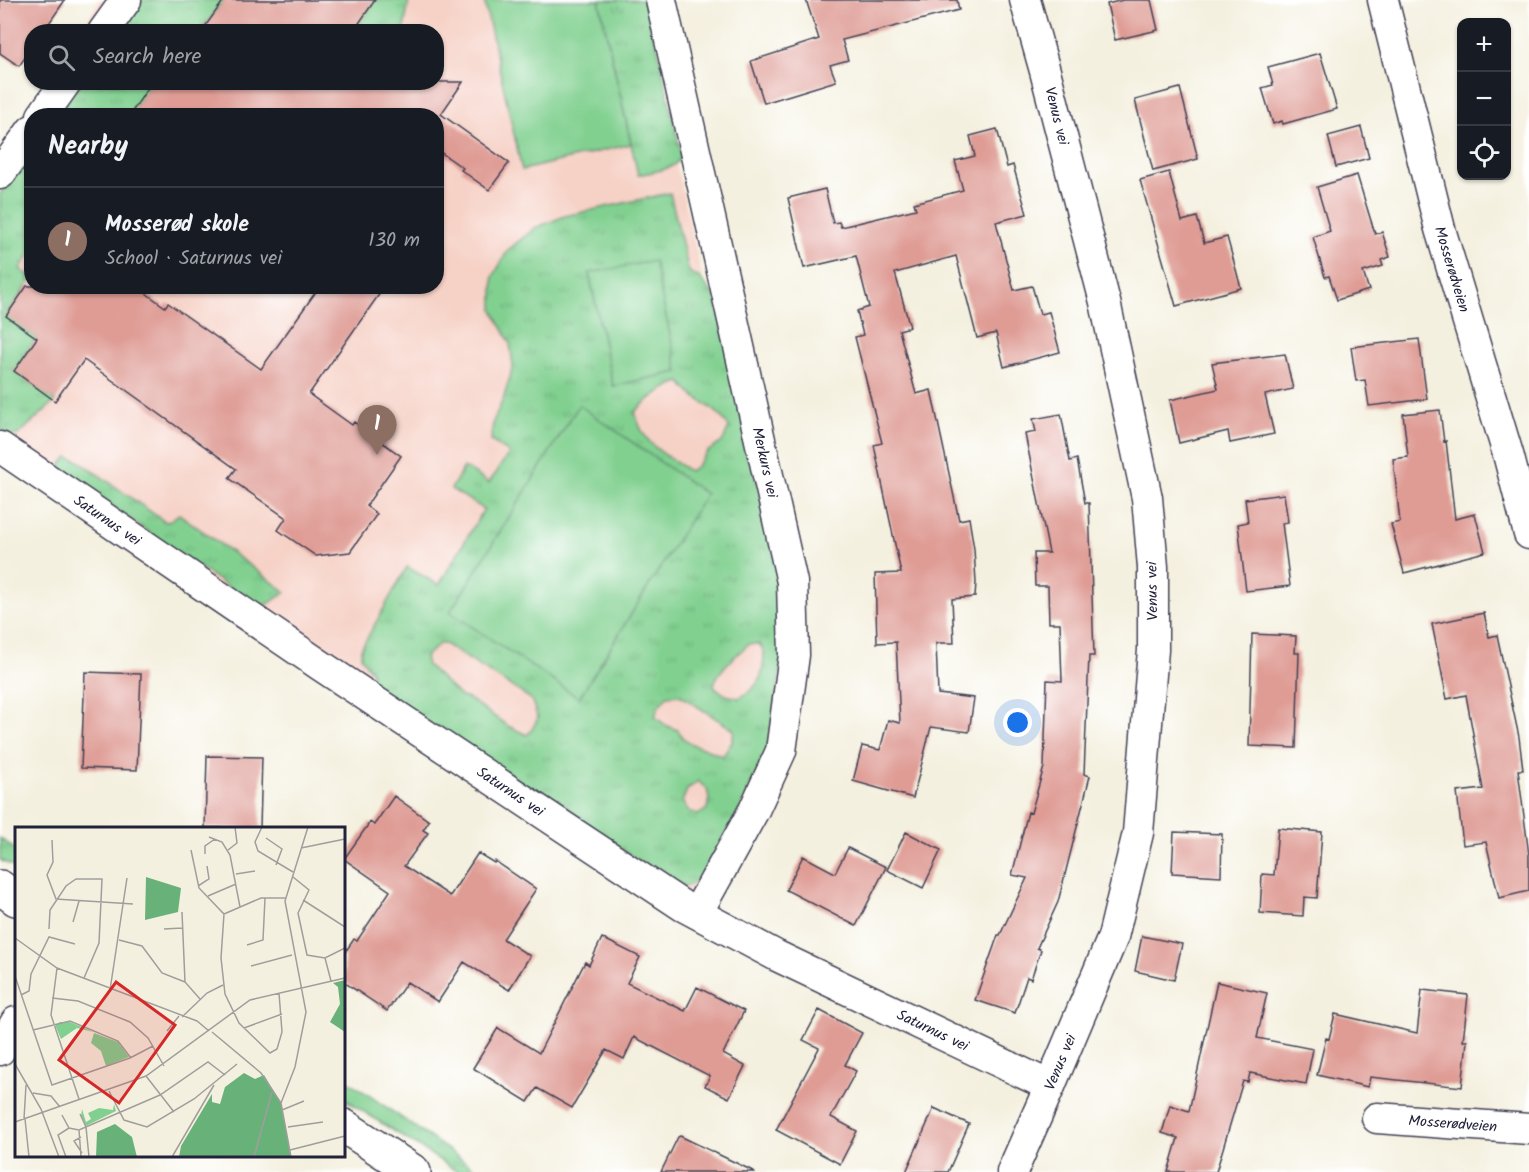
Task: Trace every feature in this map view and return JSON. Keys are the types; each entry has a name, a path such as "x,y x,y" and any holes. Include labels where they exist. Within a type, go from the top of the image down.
{"main road":[{"path":"0,887 15,898"},
{"path":"345,1127 414,1172"}],"street":[{"path":"109,24 126,0"},
{"name":"Merkurs vei","path":"661,0 792,582 794,655 781,751 754,810 697,913"},
{"name":"Venus vei","path":"1011,1172 1113,937 1138,833 1153,650 1153,567 1147,498 1105,302 1045,71 1024,0"},
{"name":"Mosserødveien","path":"1383,0 1440,229 1508,454 1529,534"},
{"path":"48,108 60,90"},
{"path":"0,174 24,141"},
{"name":"Saturnus vei","path":"0,447 320,665 673,900 777,956 1050,1086"},
{"path":"0,1050 15,1024"},
{"name":"Mosserødveien","path":"1377,1118 1529,1129"}],"shaded area":[{"path":"100,0 638,0 774,586 781,751 697,913 0,447 0,164 24,124 24,294 444,294 444,108 34,108 45,90 444,90 444,24 85,24"}],"green space":[{"path":"140,0 224,0 206,24 123,24"},
{"path":"375,0 409,0 405,24 358,24"},
{"path":"484,0 599,0 631,144 522,170"},
{"path":"599,0 647,0 681,154 679,160 670,167 638,175"},
{"path":"75,90 147,90 134,108 62,108"},
{"path":"24,160 24,263 20,269 24,272 24,290 6,315 37,338 14,371 55,401 18,435 8,435 0,431 0,194"},
{"path":"670,193 689,272 700,278 715,296 781,586 783,656 768,746 743,804 698,882 687,886 673,883 369,685 372,673 361,657 361,649 407,567 439,585 484,509 451,489 464,467 489,483 509,453 491,441 493,422 504,397 513,366 510,343 493,310 493,277 508,250 535,228 565,216","holes":["681,382 692,395 719,414 729,428 722,442 707,452 695,468 689,471 655,448 643,433 635,412 668,387","439,644 445,644 531,699 538,718 531,731 527,735 508,726 469,699 461,697 427,665 425,657","749,644 759,644 764,651 760,679 752,689 739,698 726,695 714,687 718,676 727,664","680,695 734,730 732,742 723,756 692,744 683,738 678,730 667,726 655,717 658,707 667,696","698,781 707,789 709,798 707,809 698,815 688,811 682,802 687,790"]},
{"path":"654,261 678,372 613,386 589,273"},
{"path":"579,405 706,494 579,698 450,612"},
{"path":"68,457 79,461 164,521 168,522 179,514 286,592 268,604 257,607 57,469"},
{"path":"0,838 15,849 15,868 0,860"},
{"path":"345,1079 480,1172 458,1172 345,1100"}],"building":[{"path":"0,0 65,0 48,24 24,24 24,59 19,66 0,53"},
{"path":"224,0 375,0 358,24 207,24"},
{"path":"806,0 957,0 959,10 842,40 848,60 830,65 836,81 764,103 751,61 819,39"},
{"path":"1123,0 1151,0 1158,30 1115,40 1107,4"},
{"path":"1320,53 1337,109 1283,124 1282,121 1273,124 1262,88 1273,85 1268,67"},
{"path":"444,82 463,82 444,110 134,108 147,90 444,90"},
{"path":"1180,88 1198,159 1153,171 1135,100"},
{"path":"444,116 509,163 489,190 461,170 463,168 444,155"},
{"path":"1361,127 1369,158 1336,167 1328,136"},
{"path":"997,129 1007,167 1013,165 1027,214 996,222 1014,290 1032,286 1040,314 1049,312 1060,352 1004,367 996,333 977,338 956,256 895,273 910,327 899,330 916,394 931,390 959,520 969,518 976,582 975,597 952,599 954,643 936,643 938,694 974,698 969,732 931,727 913,798 853,781 862,746 880,750 888,720 900,723 896,642 877,643 875,574 901,573 874,445 882,443 855,337 863,335 857,311 869,307 856,256 804,268 788,198 825,189 833,223 839,222 841,227 916,209 914,203 963,190 955,161 975,156 970,136"},
{"path":"1169,172 1182,221 1197,217 1204,243 1227,237 1241,288 1176,306 1140,180"},
{"path":"1357,175 1375,234 1382,232 1390,257 1381,260 1383,266 1363,272 1369,290 1337,300 1329,276 1325,277 1313,237 1330,231 1317,187"},
{"path":"24,290 24,294 147,294 165,307 168,303 261,369 314,294 379,294 309,394 352,425 354,422 401,456 366,506 377,514 350,552 316,556 278,530 286,518 229,478 236,469 84,360 55,401 14,371 37,338 6,316"},
{"path":"1419,339 1427,399 1369,406 1365,380 1356,381 1351,347"},
{"path":"1285,354 1293,389 1265,395 1274,434 1230,443 1228,431 1179,443 1170,400 1218,389 1212,363"},
{"path":"1440,410 1455,519 1475,514 1485,552 1404,573 1391,524 1400,522 1393,459 1408,457 1403,414"},
{"path":"1061,414 1070,461 1077,459 1085,503 1089,503 1094,656 1089,656 1084,774 1090,776 1058,902 1037,948 1041,950 1031,979 1027,977 1015,1013 975,1000 998,935 1027,878 1012,875 1028,812 1031,813 1044,767 1047,680 1062,681 1060,623 1049,623 1048,586 1035,586 1034,553 1049,553 1025,434 1036,432 1033,419"},
{"path":"1284,494 1288,522 1282,523 1290,586 1246,591 1238,524 1248,522 1245,499"},
{"path":"1484,613 1489,637 1497,635 1519,737 1523,770 1518,770 1529,855 1529,891 1499,898 1486,842 1463,845 1457,792 1483,789 1466,695 1447,699 1432,624"},
{"path":"1252,634 1296,636 1295,653 1299,653 1296,748 1249,746"},
{"path":"85,672 141,674 137,770 81,768"},
{"path":"207,756 262,757 260,827 205,827"},
{"path":"394,796 429,821 423,830 428,833 404,866 450,896 478,853 494,863 495,861 536,889 503,939 530,956 509,990 464,962 438,1002 407,982 387,1011 345,983 345,952 354,939 357,941 390,891 345,860 370,822 374,825"},
{"path":"1278,828 1322,832 1317,898 1304,897 1303,916 1260,913 1262,874 1274,875"},
{"path":"906,832 941,850 923,888 887,870"},
{"path":"1174,832 1222,834 1221,876 1172,873"},
{"path":"848,848 886,867 856,926 786,890 803,856 835,873"},
{"path":"1142,936 1182,944 1174,980 1135,971"},
{"path":"602,938 640,957 627,983 685,1011 697,987 744,1011 723,1054 745,1066 729,1098 705,1086 710,1076 634,1037 624,1059 606,1050 572,1108 537,1088 528,1102 473,1068 498,1028 539,1053 585,962 589,965"},
{"path":"1217,982 1267,993 1257,1038 1313,1049 1306,1084 1250,1073 1248,1082 1243,1081 1216,1172 1168,1172 1178,1138 1162,1133 1170,1105 1189,1111"},
{"path":"1422,990 1468,995 1463,1041 1467,1041 1462,1087 1370,1077 1368,1087 1317,1075 1326,1038 1329,1039 1335,1014 1417,1033"},
{"path":"819,1010 862,1033 845,1065 856,1071 831,1117 857,1131 840,1164 776,1130 819,1048 803,1040"},
{"path":"934,1108 969,1124 948,1172 906,1172"},
{"path":"680,1136 755,1172 661,1172"}],"place":[{"name":"Mosserød skole","path":"377,455"}]}
